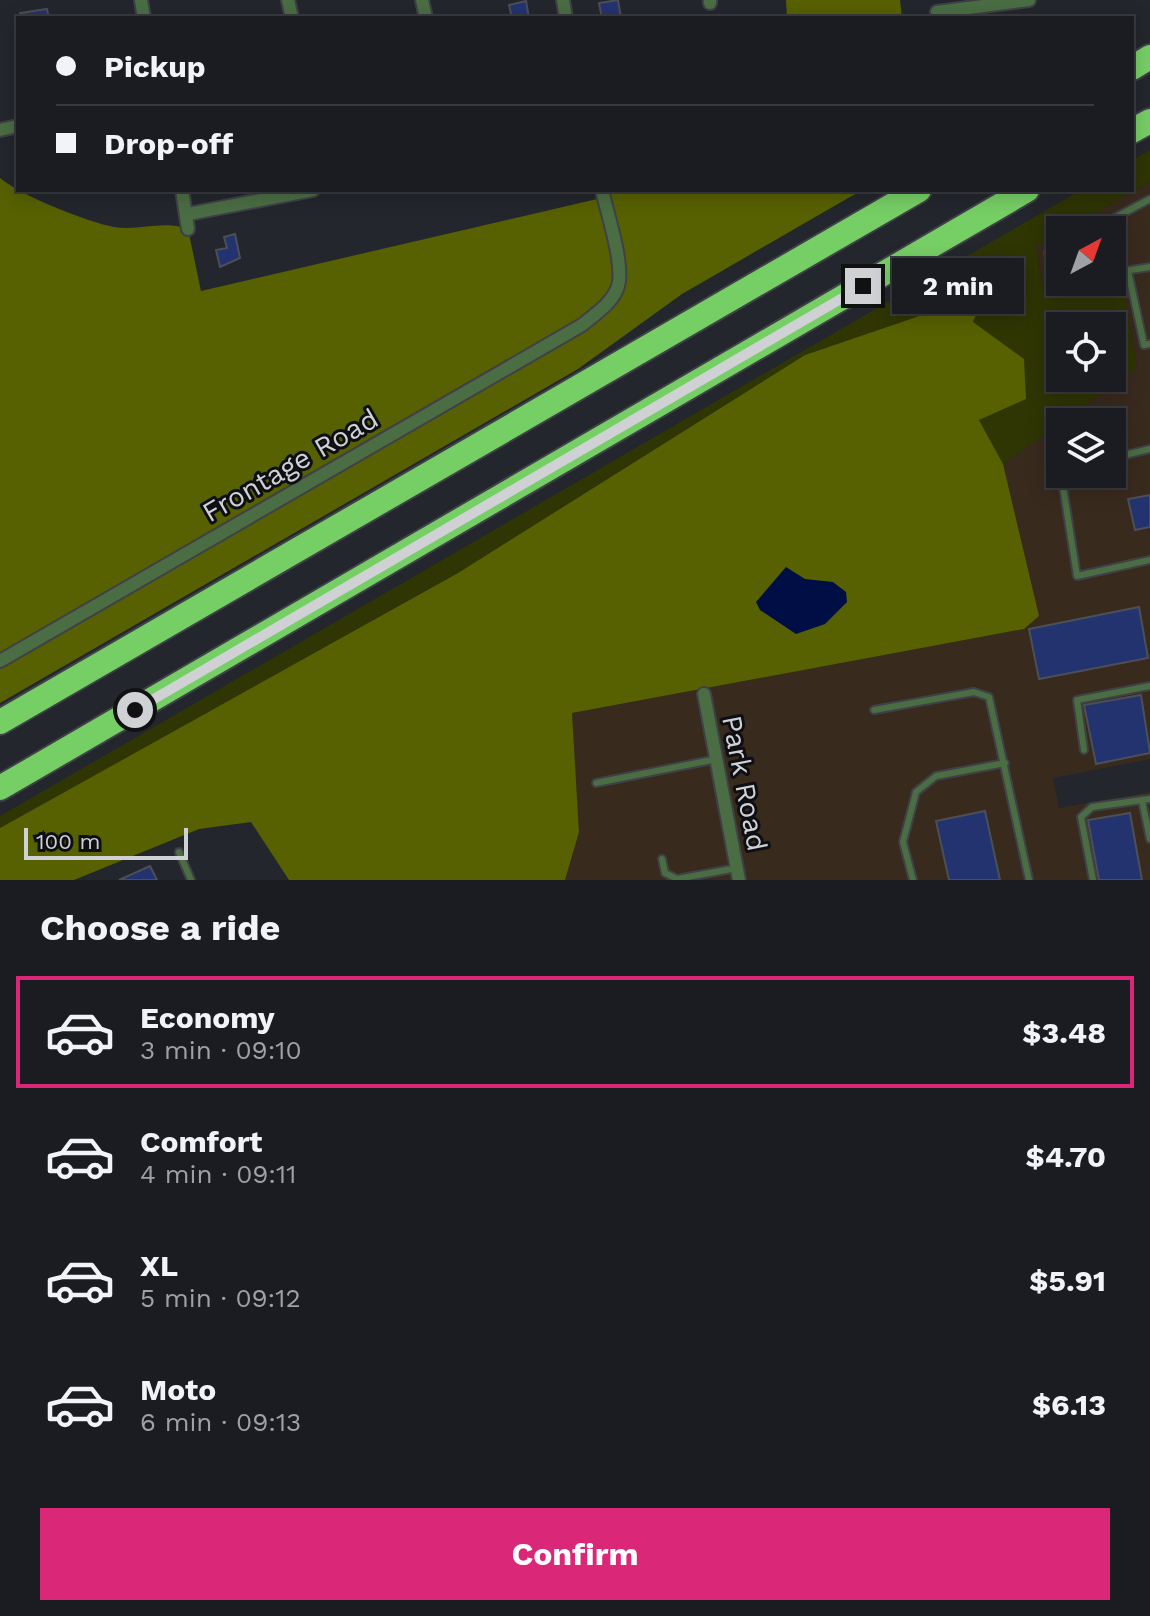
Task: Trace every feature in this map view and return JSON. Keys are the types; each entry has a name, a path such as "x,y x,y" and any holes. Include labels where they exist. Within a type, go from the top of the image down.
{"highway":[{"path":"0,722 916,192"},
{"path":"0,788 1024,192"},
{"path":"0,795 84,740"}],"street":[{"path":"937,12 1029,0"},
{"path":"182,192 188,229"},
{"path":"188,214 303,192"},
{"name":"Frontage Road","path":"0,661 582,325 602,308 619,286 619,269 602,192"},
{"name":"Park Road","path":"704,694 738,874"}],"lane":[{"path":"1118,216 1150,199"},
{"path":"1150,267 1128,271 1144,345 1150,344"},
{"path":"1126,455 1150,449"},
{"path":"1063,488 1077,576 1150,560"},
{"path":"1084,750 1077,700 1150,686"},
{"path":"874,710 974,692 985,694 992,703 1029,880"},
{"path":"596,783 717,759"},
{"path":"913,880 903,842 916,792 936,776 1005,763"},
{"path":"1093,880 1081,817 1092,807 1150,799"},
{"path":"1142,801 1150,839"},
{"path":"179,852 191,880"},
{"path":"662,859 665,873 677,879 738,874"}],"shaded area":[{"path":"1150,182 1150,759 1053,778 1059,808 1150,792 1150,880 565,880 579,832 572,713 1024,629 1038,616 1003,464 1046,433 1046,488 1126,488 1126,408 1081,408 1104,392 1126,392 1126,376 1137,368 1125,296 1126,216 1090,216"},
{"path":"1046,241 1046,296 1050,296 1045,297 1036,247"},
{"path":"786,567 805,579 833,582 846,592 847,602 825,624 796,634 760,610 756,602"}],"green space":[{"path":"786,0 900,0 902,16 787,16"},
{"path":"1150,150 1150,182 1134,191 1134,159"},
{"path":"0,178 16,188 16,192 23,192 102,224 124,228 170,225 188,229 201,291 610,196 609,192 859,192 682,294 578,369 0,703"},
{"path":"1078,192 1132,192 1090,216 1046,216 1046,241 1036,247 1045,297 1125,296 1137,368 1126,376 1126,312 1046,312 1046,392 1104,392 1081,408 1046,408 1046,433 1003,464 979,420 973,322 983,295 805,355 458,573 0,828 0,816"},
{"path":"984,294 973,322 1024,359 1026,399 979,420 1003,464 1039,616 1024,629 572,713 579,832 565,880 289,880 251,822 199,829 74,880 0,880 0,828 458,573 805,355"}],"building":[{"path":"618,0 621,16 602,16 599,3"},
{"path":"526,1 529,16 512,16 509,5"},
{"path":"47,9 49,16 21,16 20,13"},
{"path":"235,234 240,258 220,267 216,250 227,248 224,237"},
{"path":"1150,495 1150,527 1135,530 1128,499"},
{"path":"1139,607 1148,658 1039,679 1029,629"},
{"path":"1141,695 1150,753 1096,764 1084,705"},
{"path":"985,811 1000,880 949,880 936,821"},
{"path":"1130,813 1142,880 1099,880 1088,820"},
{"path":"150,866 157,880 119,880"}],"route":[{"path":"135,710 863,286"}]}
